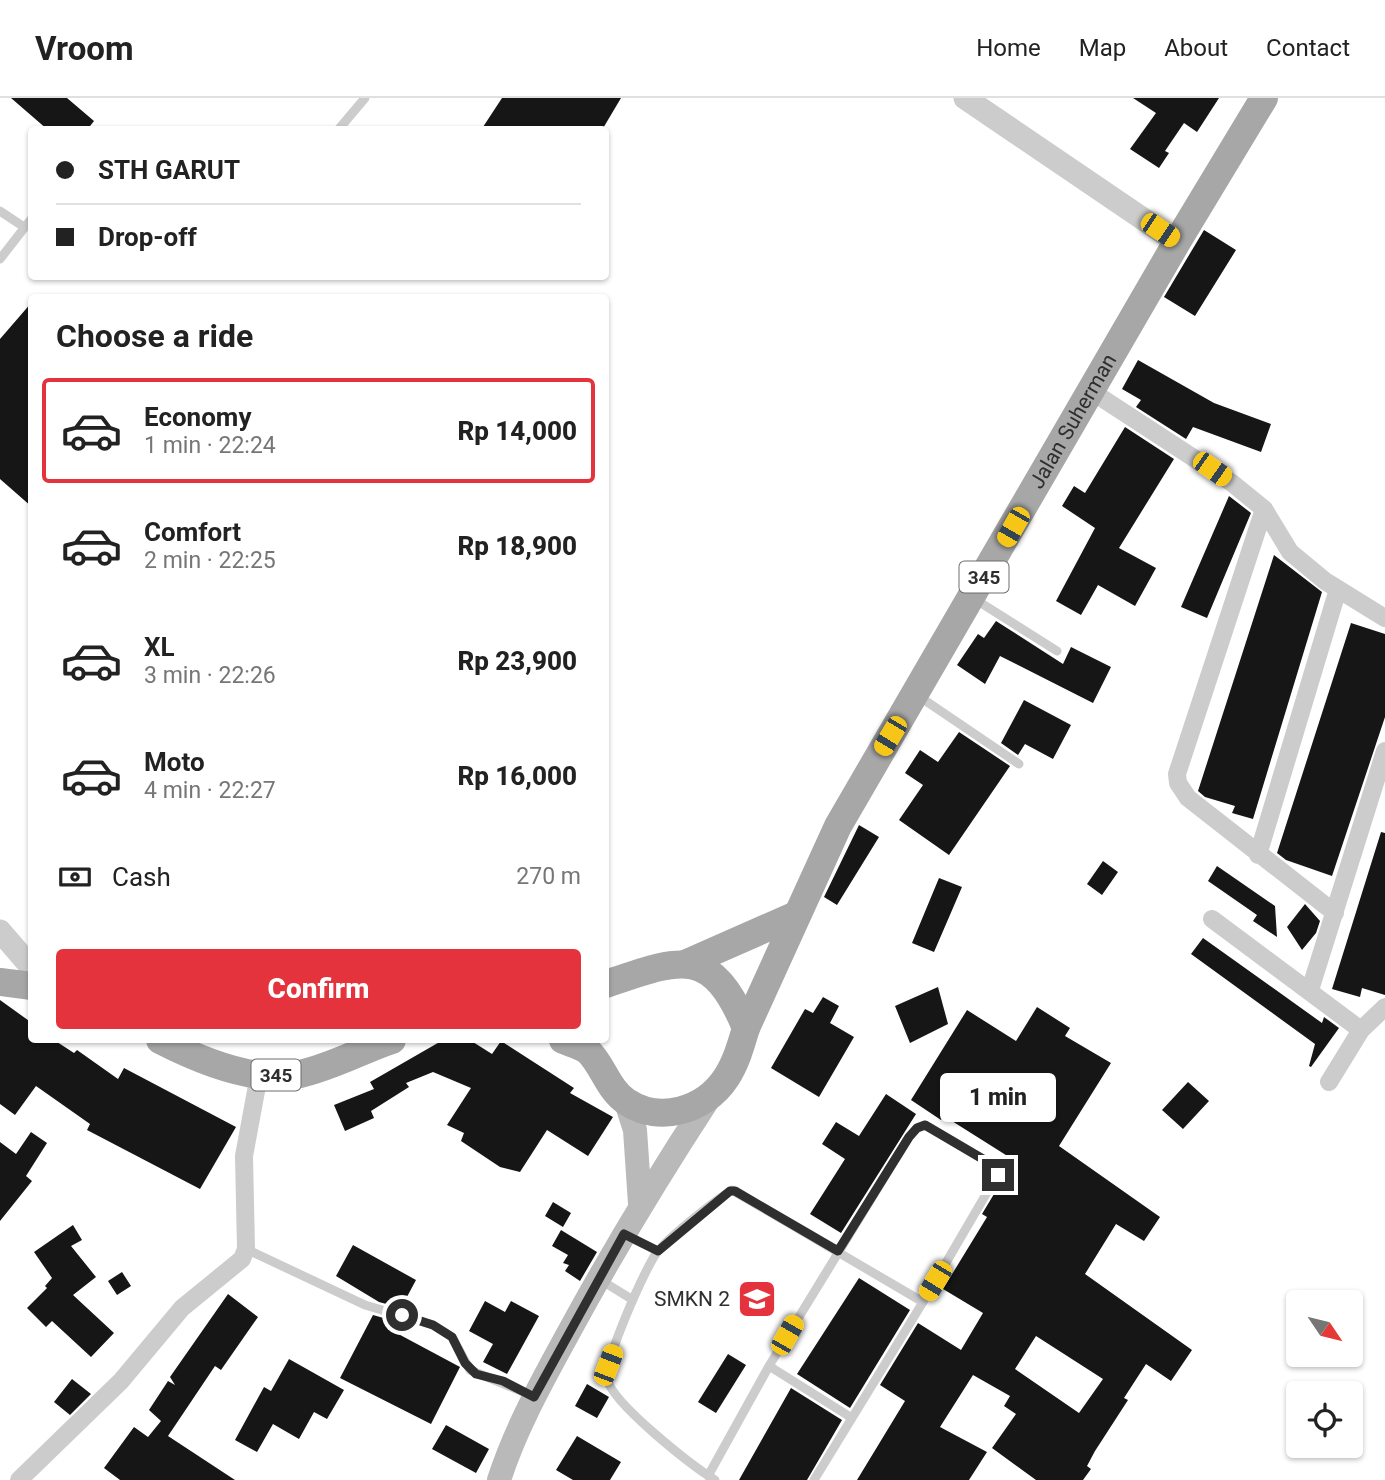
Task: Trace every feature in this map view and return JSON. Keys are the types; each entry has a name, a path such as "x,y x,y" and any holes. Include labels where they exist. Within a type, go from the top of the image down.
{"main road":[{"name":"Jalan Suherman","path":"708,1100 726,1078 796,915 838,826 1177,242 1264,98"},
{"path":"609,983 633,973 687,963 796,915"},
{"path":"687,963 707,970 720,981 736,1005 746,1028"},
{"path":"0,982 28,986"},
{"name":"345","path":"166,1043 189,1054 258,1075 299,1074 384,1043"},
{"path":"579,1043 626,1102 649,1112 664,1113 680,1111 708,1100"},
{"path":"499,1480 534,1397 598,1279 640,1204 708,1100"},
{"path":"626,1102 635,1130 640,1204"}],"street":[{"path":"965,98 1177,242"},
{"path":"1091,391 1192,454 1264,509 1290,552 1338,589 1385,618"},
{"path":"1264,509 1177,774 1178,783 1188,798 1335,913"},
{"path":"1258,855 1338,589"},
{"path":"1310,990 1385,751"},
{"path":"1212,919 1361,1030"},
{"path":"0,931 28,963"},
{"path":"1329,1082 1361,1030 1385,1007"},
{"path":"19,1480 68,1436 121,1381 182,1308 239,1263 246,1249 244,1156 258,1075"}],"lane":[{"path":"341,126 365,98"},
{"path":"0,211 24,228"},
{"path":"0,259 28,223"},
{"path":"972,598 1057,651"},
{"path":"916,694 1018,764"},
{"path":"814,1480 923,1302 998,1175 993,1165 925,1125 909,1137 838,1251 769,1366 711,1478 663,1443 607,1380 608,1365 633,1300 658,1251 732,1191 838,1251 923,1302"},
{"path":"624,1234 658,1251"},
{"path":"246,1249 365,1305 433,1325 452,1337 470,1370 534,1397"},
{"path":"598,1279 633,1300"},
{"path":"769,1366 852,1418"}],"building":[{"path":"11,98 67,98 94,121 90,126 43,126"},
{"path":"502,98 621,98 604,126 484,126"},
{"path":"1133,98 1219,98 1197,132 1184,123 1165,151 1169,153 1159,168 1130,149 1156,113"},
{"path":"1204,230 1236,250 1195,316 1164,297"},
{"path":"28,307 28,504 0,479 0,339"},
{"path":"1138,360 1214,403 1271,424 1261,452 1193,427 1186,439 1136,407 1141,400 1122,389"},
{"path":"1125,427 1174,459 1119,548 1156,568 1135,606 1098,585 1081,615 1056,601 1095,528 1062,506 1074,486 1085,493"},
{"path":"1229,496 1251,513 1207,618 1181,607"},
{"path":"1274,555 1322,592 1253,819 1232,813 1235,806 1205,797 1198,791"},
{"path":"996,621 1063,664 1071,647 1111,667 1093,703 1000,656 985,684 957,665 978,634 984,638"},
{"path":"1351,623 1385,634 1385,717 1332,876 1286,860 1277,853"},
{"path":"1024,700 1071,725 1053,759 1025,744 1018,755 1001,743"},
{"path":"959,732 1010,766 949,855 899,820 923,785 905,773 920,750 938,762"},
{"path":"859,825 879,837 837,905 824,897"},
{"path":"1381,832 1385,833 1385,995 1362,988 1360,997 1332,989"},
{"path":"1103,861 1118,872 1102,895 1087,884"},
{"path":"1217,866 1275,906 1277,937 1253,921 1257,915 1208,881"},
{"path":"939,878 962,887 934,952 912,943"},
{"path":"1305,904 1320,921 1316,933 1302,950 1287,927"},
{"path":"1203,938 1322,1023 1324,1017 1339,1028 1311,1067 1309,1066 1315,1044 1191,954"},
{"path":"938,987 948,1024 910,1043 895,1006"},
{"path":"823,997 839,1006 830,1023 854,1037 819,1097 771,1068 805,1009 813,1013"},
{"path":"0,1000 28,1020 28,1043 59,1043 74,1053 77,1050 118,1079 124,1068 236,1127 200,1189 87,1130 90,1124 36,1086 15,1115 0,1104"},
{"path":"1037,1007 1070,1028 1065,1036 1111,1063 1059,1146 1160,1217 1144,1241 1116,1224 1085,1274 1192,1350 1171,1381 1146,1364 1124,1398 1128,1400 1095,1451 1087,1466 1091,1469 1083,1480 1036,1480 992,1448 1016,1414 1004,1406 1010,1396 973,1375 940,1427 987,1452 969,1480 857,1480 905,1401 880,1385 918,1323 961,1350 983,1313 943,1289 987,1217 982,1214 1012,1164 1007,1161 1009,1157 944,1116 941,1120 911,1100 967,1010 1016,1041","holes":["1036,1336 1103,1379 1079,1413 1015,1369"]},
{"path":"438,1043 475,1043 492,1054 500,1043 504,1043 574,1088 570,1093 613,1117 588,1156 547,1130 520,1172 500,1167 461,1141 464,1133 447,1125 471,1088 433,1072 406,1083 409,1087 371,1111 374,1118 345,1131 334,1105 374,1089 370,1082"},
{"path":"1188,1082 1209,1101 1183,1129 1162,1110"},
{"path":"886,1094 916,1114 841,1233 810,1214 845,1159 822,1144 836,1122 859,1136"},
{"path":"31,1132 47,1143 26,1176 32,1181 0,1221 0,1142 16,1154"},
{"path":"553,1202 571,1213 563,1227 545,1216"},
{"path":"73,1225 82,1240 71,1246 96,1277 73,1295 114,1333 91,1357 52,1321 46,1327 27,1308 47,1288 45,1286 52,1278 34,1252"},
{"path":"561,1230 597,1252 580,1281 565,1271 569,1265 563,1263 568,1255 552,1246"},
{"path":"353,1245 416,1280 401,1308 379,1302 336,1276"},
{"path":"122,1272 131,1286 117,1295 108,1281"},
{"path":"859,1278 910,1310 850,1408 797,1374"},
{"path":"228,1294 258,1317 221,1370 215,1366 168,1436 235,1480 120,1480 104,1468 134,1427 148,1437 161,1421 149,1410 168,1381 175,1385 170,1377"},
{"path":"485,1301 505,1312 511,1301 539,1316 507,1374 483,1362 493,1344 469,1331"},
{"path":"373,1315 394,1321 389,1329 460,1367 431,1424 340,1378"},
{"path":"728,1354 746,1365 716,1413 698,1402"},
{"path":"289,1359 344,1390 327,1419 314,1412 299,1439 273,1424 257,1452 235,1440 264,1387 271,1391"},
{"path":"72,1379 91,1394 70,1415 54,1402"},
{"path":"587,1384 609,1397 597,1418 575,1406"},
{"path":"791,1388 842,1420 807,1480 739,1480"},
{"path":"446,1425 489,1449 476,1473 432,1449"},
{"path":"577,1436 621,1462 610,1480 573,1480 556,1470"}],"place":[{"name":"SMKN 2","path":"757,1299"}],"route":[{"path":"402,1315 433,1325 452,1337 465,1363 476,1374 503,1381 534,1397 624,1234 658,1251 730,1191 735,1191 838,1251 909,1137 917,1128 925,1125 993,1165 997,1168 998,1175"}]}
